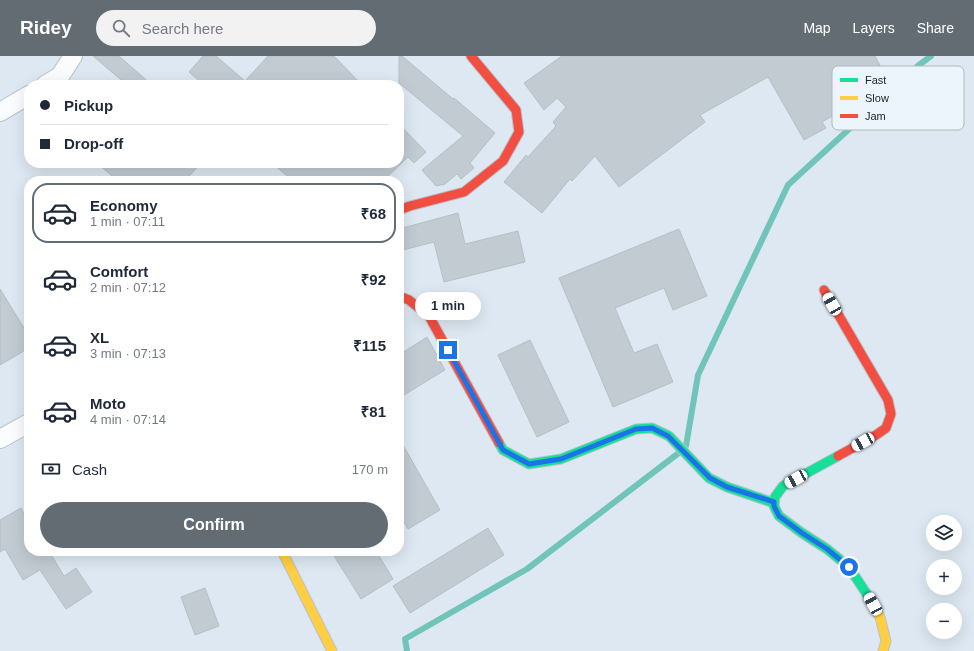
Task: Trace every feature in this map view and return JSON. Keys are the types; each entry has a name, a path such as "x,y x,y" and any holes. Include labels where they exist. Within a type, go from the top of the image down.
{"street":[{"path":"53,80 60,76 74,56"},
{"path":"404,208 464,192 504,162 519,132 516,110 471,56"},
{"path":"0,112 24,98"},
{"path":"824,290 888,400 891,414 886,428 876,435 783,486 775,497 774,506 779,516 827,549 849,567 866,592 880,617 886,641 883,651"},
{"path":"404,298 409,300 429,316 503,450 529,464 561,459 636,429 652,428 668,436 710,478 727,487 774,502"},
{"path":"0,439 24,427"},
{"path":"284,556 332,651"}],"building":[{"path":"93,56 119,56 146,80 121,80"},
{"path":"203,56 216,56 244,80 198,80 189,72"},
{"path":"268,56 334,56 357,80 246,80"},
{"path":"399,56 402,56 495,133 470,163 474,168 461,179 457,174 445,184 436,186 422,170 463,136 404,87 404,80 399,80"},
{"path":"562,56 875,56 880,66 832,66 832,116 822,122 826,128 804,140 768,77 700,115 705,122 619,187 595,156 572,181 570,179 542,213 504,182 526,155 528,157 556,126 553,122 566,107 557,98 544,110 524,83"},
{"path":"404,129 426,152 414,163 408,157 404,161"},
{"path":"103,168 197,168 189,176 112,176"},
{"path":"278,168 397,168 388,176 287,176"},
{"path":"458,213 465,244 518,231 525,262 444,282 434,242 404,250 404,228"},
{"path":"679,229 707,296 673,310 664,288 615,308 634,353 657,344 673,382 613,407 559,278"},
{"path":"0,289 24,328 24,351 0,365"},
{"path":"427,337 445,370 404,395 404,352"},
{"path":"530,340 569,422 537,437 498,355"},
{"path":"404,447 440,510 408,529 404,522"},
{"path":"21,508 24,514 24,556 52,556 64,576 76,568 92,592 66,609 40,570 23,580 5,549 0,552 0,520"},
{"path":"488,528 504,555 410,613 393,586"},
{"path":"334,556 379,556 393,579 361,599"},
{"path":"205,588 219,626 195,635 181,597"}],"waterway":[{"path":"918,66 931,56"},
{"path":"686,446 698,375 788,185 848,130"},
{"path":"407,651 405,639 527,569 680,452"}],"traffic: fast":[{"path":"499,443 503,450 529,464 561,459 636,429 652,428 669,436 709,478 727,487 774,503"},
{"path":"838,456 783,486 775,497 774,506 779,516 827,549 849,567 870,599"}],"traffic: slow":[{"path":"284,556 332,651"},
{"path":"870,599 880,617 886,641 883,651"}],"traffic: jam":[{"path":"404,208 464,192 503,161 519,132 516,110 471,56"},
{"path":"824,290 888,400 891,414 886,428 838,456"},
{"path":"404,298 409,300 429,316 499,443"}],"route":[{"path":"448,350 503,450 529,464 561,459 636,429 652,428 668,436 710,478 727,487 774,502 774,506 779,516 827,549 849,567"}]}
